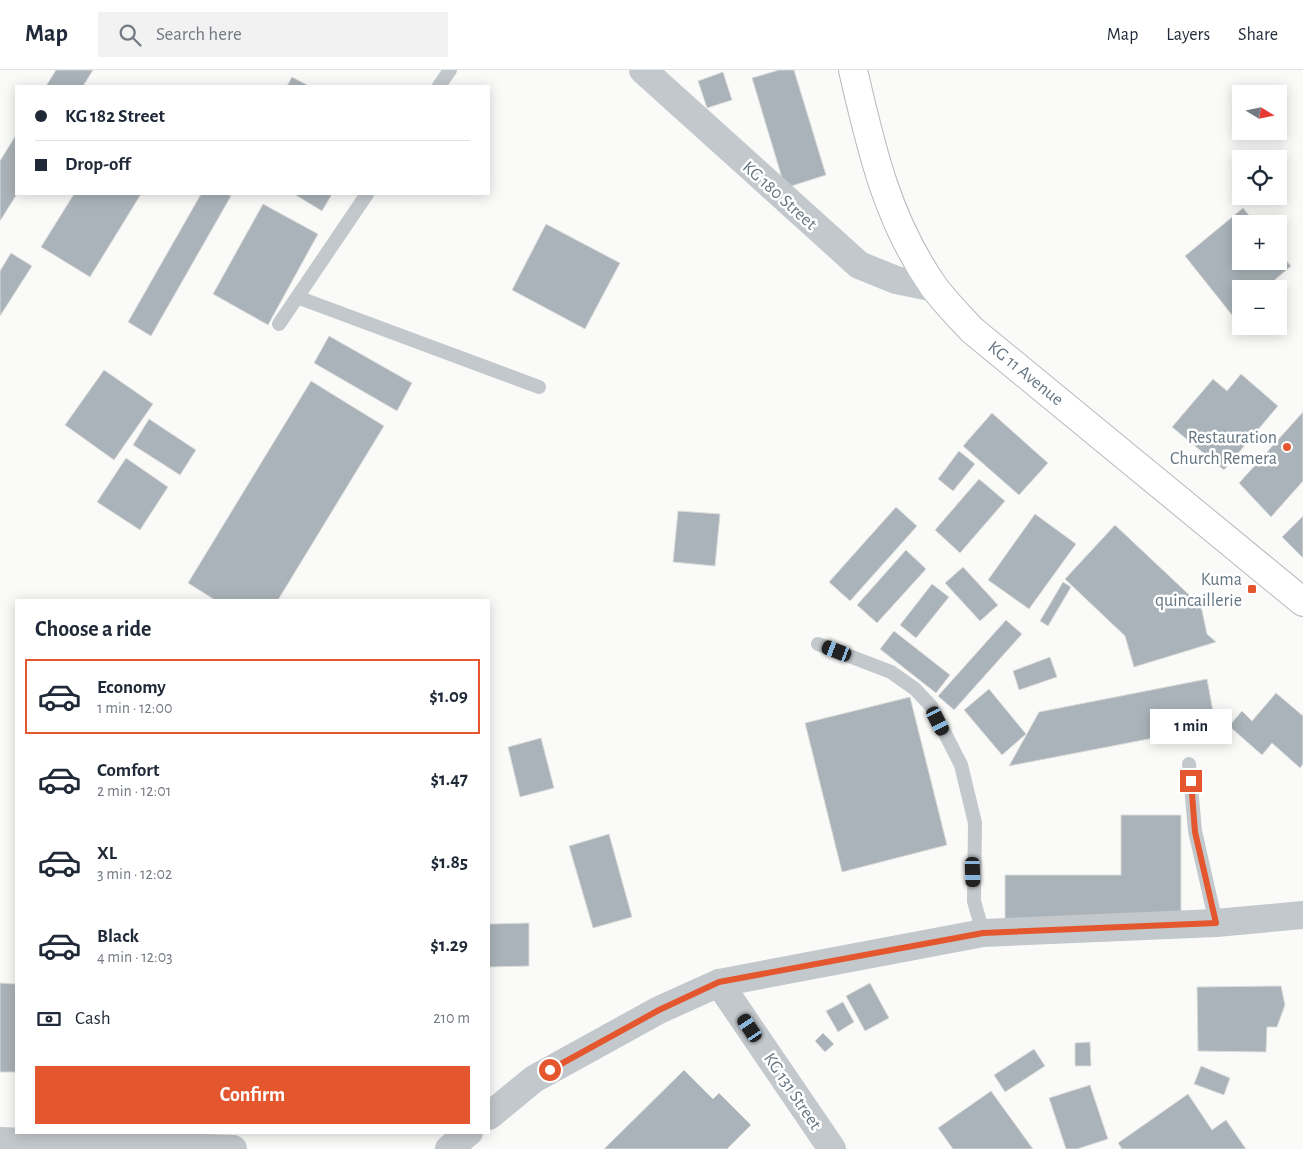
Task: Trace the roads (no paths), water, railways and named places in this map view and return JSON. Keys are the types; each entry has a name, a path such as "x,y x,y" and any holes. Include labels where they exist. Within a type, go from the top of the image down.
{"main road":[{"name":"KG 11 Avenue","path":"853,70 873,153 892,212 912,252 935,288 972,330 1303,602"}],"street":[{"name":"KG 180 Street","path":"643,70 859,265 896,280 935,288"},
{"path":"490,1115 534,1079 659,1010 719,982 983,933 1216,923 1303,915"},
{"name":"KG 131 Street","path":"719,982 832,1149"},
{"path":"449,1149 467,1134"},
{"path":"0,1141 233,1149"}],"lane":[{"path":"440,85 450,70"},
{"path":"279,324 366,195"},
{"path":"297,296 539,387"},
{"path":"818,644 891,672 915,689 931,706 961,765 974,823 974,902 983,933"},
{"path":"1189,764 1195,832 1216,923"}],"place":[{"name":"Restauration Church Remera","path":"1287,447"},
{"name":"Kuma quincaillerie","path":"1252,589"}]}
